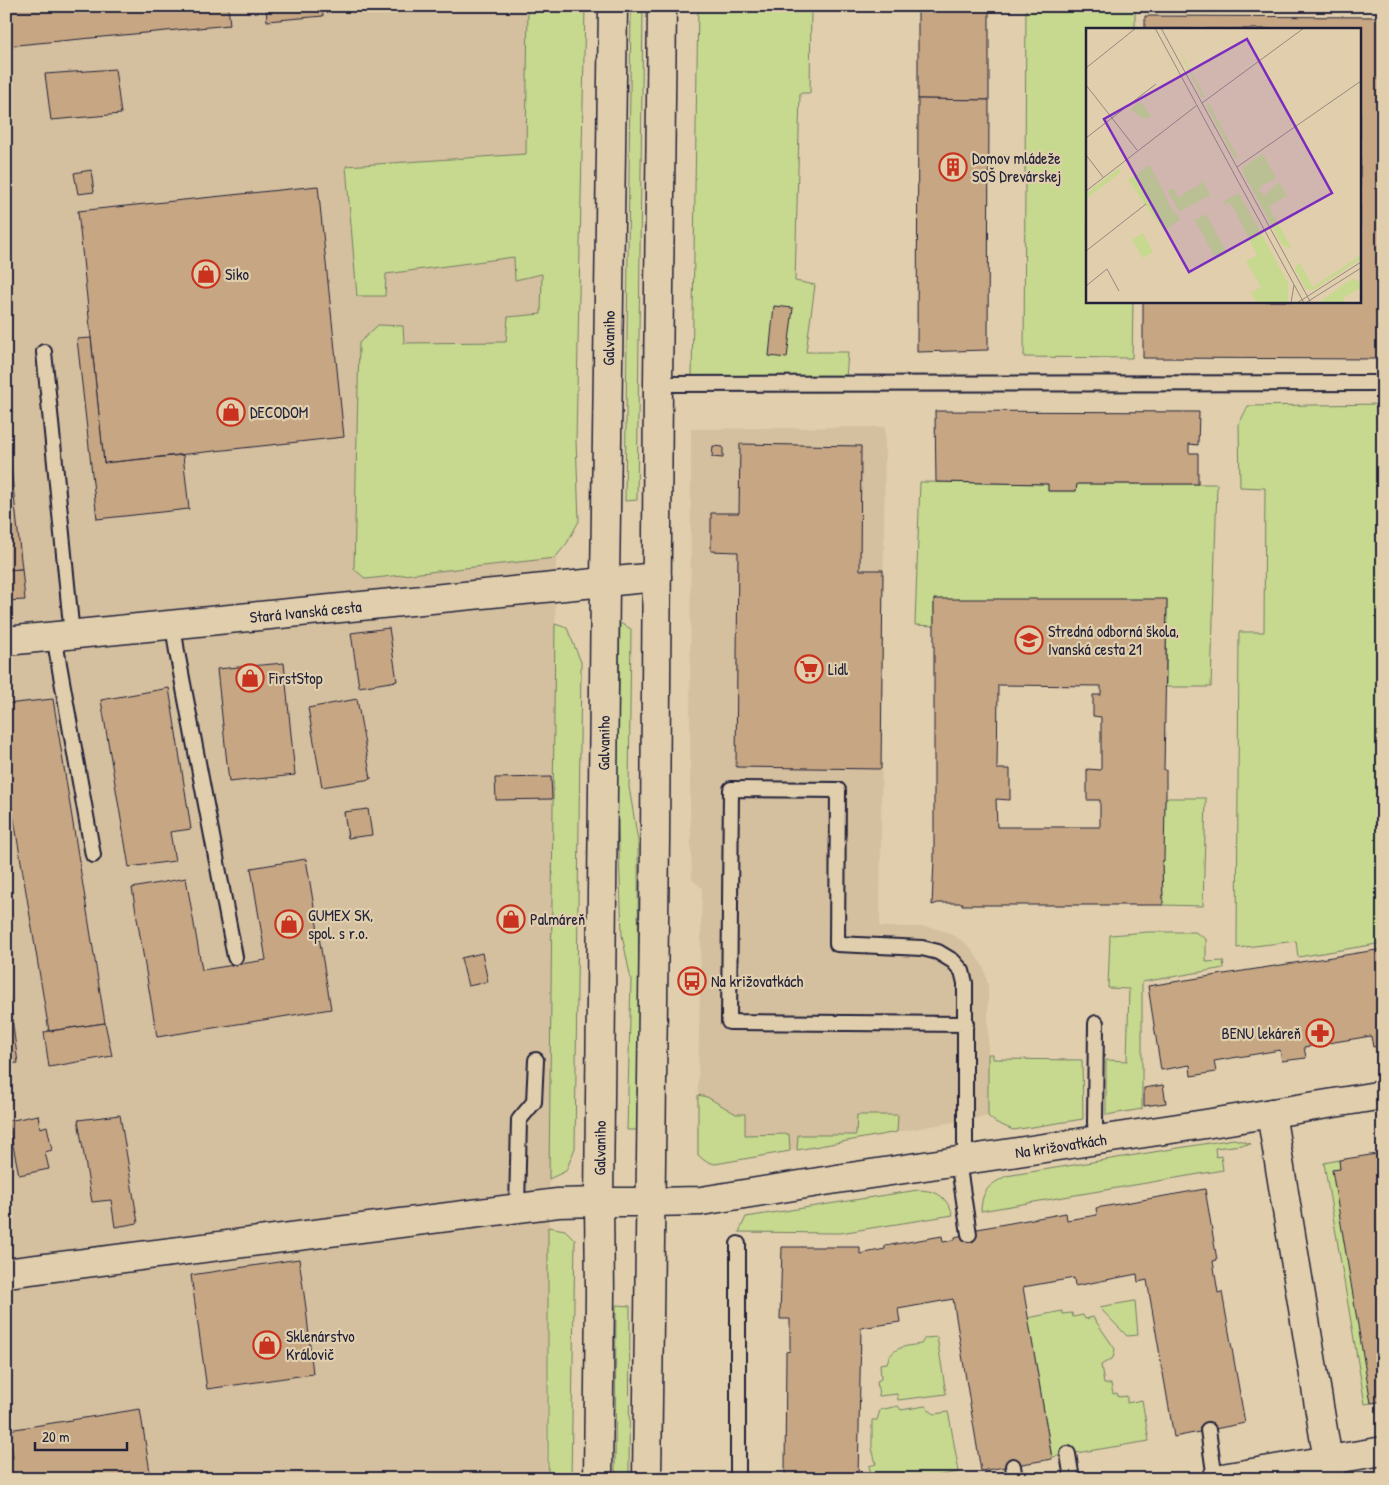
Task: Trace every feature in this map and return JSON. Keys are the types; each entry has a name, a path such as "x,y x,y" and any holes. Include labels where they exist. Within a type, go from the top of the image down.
{"main road":[{"name":"Galvaniho","path":"598,1479 605,582 614,6"},
{"path":"646,1479 655,840 662,6"},
{"name":"Stará Ivanská cesta","path":"6,641 656,577"},
{"name":"Na križovatkách","path":"6,1272 558,1203 701,1201 1383,1095"},
{"path":"1271,1113 1330,1470"},
{"path":"1215,1479 1330,1470 1383,1451"}],"lane":[{"path":"44,352 63,635 94,855"},
{"path":"658,384 1383,382"},
{"path":"173,625 235,957"},
{"path":"966,1024 729,1022 730,789 838,790 837,944 922,948 938,952 953,961 962,971 965,983 966,1024 961,1160 969,1234"},
{"path":"1096,1023 1096,1140"},
{"path":"517,1208 519,1120 534,1102 536,1060"},
{"path":"738,1244 738,1479"},
{"path":"1208,1430 1215,1479"},
{"path":"1068,1454 1072,1479"}],"shaded area":[{"path":"6,6 562,6 546,1479 6,1479"},
{"path":"885,427 880,927 927,927 942,930 955,936 970,947 984,968 988,986 988,1116 715,1164 705,1161 698,1155 697,1137 702,888 692,879 690,801 691,429"}],"green space":[{"path":"528,6 585,6 576,440 579,521 567,543 555,558 366,579 354,569 359,343 378,325 403,326 404,343 506,342 508,317 541,314 542,274 515,280 514,257 386,274 385,296 357,296 346,166 526,154"},
{"path":"631,6 643,6 637,500 625,501"},
{"path":"698,6 811,6 810,93 800,93 795,281 815,285 806,352 848,352 846,378 692,377"},
{"path":"1026,6 1135,6 1135,28 1086,28 1086,302 1133,302 1132,358 1024,357"},
{"path":"1383,404 1383,943 1298,957 1296,941 1237,948 1239,632 1264,632 1265,488 1240,487 1239,424 1248,406"},
{"path":"920,482 1048,484 1048,491 1076,491 1077,484 1217,484 1211,687 1166,687 1167,600 934,600 934,626 915,625"},
{"path":"620,623 631,629 629,787 638,841 639,1130 627,1130 631,980 622,935 617,798"},
{"path":"555,624 567,628 581,662 575,1148 566,1171 549,1179"},
{"path":"1166,798 1206,798 1203,906 1163,905 1162,861"},
{"path":"1148,932 1195,932 1206,939 1206,962 1223,961 1224,968 1142,982 1142,1109 1106,1115 1106,1060 1127,1061 1129,989 1108,988 1110,935"},
{"path":"988,1054 993,1054 993,1059 1082,1060 1083,1119 1013,1130 995,1122 988,1116"},
{"path":"698,1095 707,1097 736,1114 745,1114 745,1135 789,1134 790,1151 715,1164 705,1161 698,1155"},
{"path":"857,1115 898,1115 897,1132 797,1150 798,1135 856,1135"},
{"path":"1234,1139 1251,1144 1215,1148 1216,1157 1221,1156 1223,1170 981,1211 987,1189 1006,1176"},
{"path":"1339,1160 1371,1403 1365,1404 1324,1163"},
{"path":"918,1190 936,1193 944,1199 953,1215 840,1233 739,1232 746,1217"},
{"path":"548,1227 565,1230 575,1240 571,1479 548,1479"},
{"path":"1135,1301 1138,1335 1127,1336 1099,1307"},
{"path":"616,1305 630,1306 629,1479 615,1479"},
{"path":"1062,1311 1063,1314 1072,1313 1073,1317 1083,1315 1085,1319 1093,1317 1115,1349 1113,1358 1101,1365 1104,1384 1111,1384 1113,1394 1117,1393 1118,1397 1127,1396 1127,1403 1142,1400 1149,1441 1052,1457 1028,1318"},
{"path":"937,1337 946,1394 898,1400 897,1394 879,1396 877,1381 881,1379 880,1364 887,1363 892,1354 900,1348 921,1344 925,1338"},
{"path":"898,1406 901,1410 925,1406 934,1414 948,1412 959,1472 920,1479 872,1479 869,1466 876,1464 872,1448 872,1420 877,1420 880,1410"}],"building":[{"path":"6,6 228,6 230,25 6,46"},
{"path":"266,6 322,6 323,16 267,21"},
{"path":"918,6 989,6 989,100 918,99"},
{"path":"1145,16 1383,17 1383,359 1143,358 1143,302 1362,302 1362,28 1145,28"},
{"path":"115,69 121,114 51,120 45,74"},
{"name":"Domov mládeže SOŠ Drevárskej","path":"918,99 989,100 988,350 917,352"},
{"path":"91,170 94,192 78,194 74,173"},
{"name":"Siko","path":"318,186 344,437 104,463 78,211"},
{"path":"774,306 793,308 787,358 769,356"},
{"path":"91,338 104,463 183,455 189,509 97,519 77,339"},
{"path":"935,411 1199,412 1198,445 1189,444 1189,453 1198,453 1198,484 1077,484 1076,491 1048,491 1048,484 936,482"},
{"path":"6,422 22,569 6,570"},
{"name":"Lidl","path":"740,444 861,446 860,570 883,570 881,769 736,767 738,552 711,551 711,513 739,513"},
{"path":"713,446 723,447 723,458 712,457"},
{"path":"22,569 25,600 6,601 6,570"},
{"path":"934,599 1167,599 1164,770 1166,770 1166,798 1164,861 1162,861 1163,905 962,905 963,903 938,903 932,905 934,860","holes":["998,685 1101,686 1101,695 1093,695 1093,716 1101,717 1101,770 1087,769 1087,800 1100,800 1100,827 997,827 996,799 1010,800 1010,769 997,769"]},
{"path":"389,628 397,681 359,687 351,633"},
{"path":"284,663 295,775 229,782 217,669"},
{"path":"169,688 191,829 170,832 175,861 129,867 101,700"},
{"path":"53,699 105,1023 49,1031 6,771 6,704"},
{"path":"357,699 371,779 322,787 308,708"},
{"path":"551,777 552,799 496,800 495,778"},
{"path":"368,809 372,835 348,838 344,812"},
{"name":"GUMEX SK, spol. s r.o.","path":"306,859 331,1009 157,1037 132,888 186,878 202,970 266,960 251,868"},
{"path":"1383,949 1383,1045 1373,1047 1371,1036 1304,1047 1306,1058 1282,1061 1280,1050 1214,1061 1216,1072 1191,1076 1190,1065 1161,1070 1148,986"},
{"path":"482,953 488,982 468,986 461,958"},
{"path":"6,974 18,1063 6,1064"},
{"path":"105,1023 112,1056 49,1067 44,1032"},
{"path":"1163,1085 1166,1103 1144,1106 1144,1088"},
{"path":"38,1115 40,1128 47,1126 52,1150 45,1152 49,1169 19,1175 8,1121"},
{"path":"120,1115 138,1223 115,1227 111,1200 92,1202 78,1120"},
{"path":"1383,1153 1383,1401 1371,1403 1332,1170 1340,1169 1339,1160"},
{"path":"1205,1189 1217,1260 1213,1261 1218,1293 1222,1292 1245,1423 1174,1437 1147,1280 1138,1282 1137,1274 1075,1286 1074,1278 1023,1287 1052,1459 981,1471 953,1299 898,1309 900,1322 861,1328 858,1479 790,1479 790,1476 785,1476 786,1352 790,1351 790,1319 780,1319 782,1247 860,1247 860,1254 885,1249 885,1246 942,1236 943,1242 955,1240 955,1237 972,1233 972,1230 1066,1213 1067,1220 1097,1215 1096,1208"},
{"path":"299,1259 313,1374 207,1389 191,1275"},
{"path":"140,1409 150,1472 110,1479 6,1479 6,1459 13,1458 9,1430"}],"place":[{"name":"Domov mládeže SOŠ Drevárskej","path":"953,167"},
{"name":"Siko","path":"206,274"},
{"name":"DECODOM","path":"231,412"},
{"name":"Stredná odborná škola, Ivanská cesta 21","path":"1029,640"},
{"name":"Lidl","path":"809,669"},
{"name":"FirstStop","path":"250,678"},
{"name":"Palmáreň","path":"511,919"},
{"name":"GUMEX SK, spol. s r.o.","path":"289,924"},
{"name":"Na križovatkách","path":"692,981"},
{"name":"BENU lekáreň","path":"1320,1033"},
{"name":"Sklenárstvo Královič","path":"267,1345"}]}
